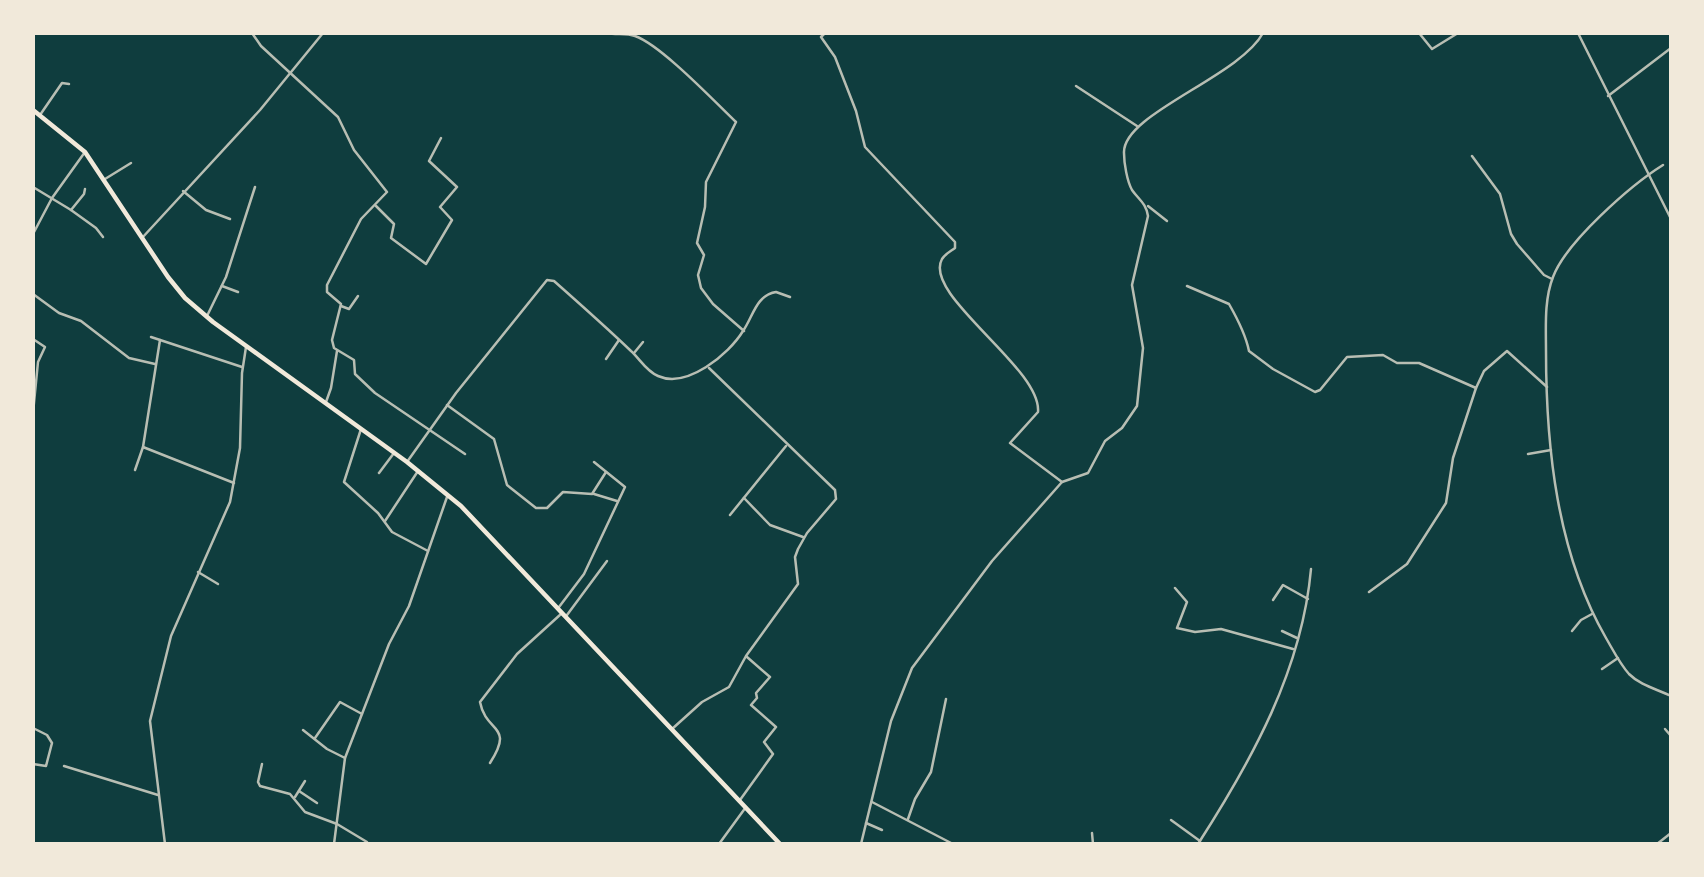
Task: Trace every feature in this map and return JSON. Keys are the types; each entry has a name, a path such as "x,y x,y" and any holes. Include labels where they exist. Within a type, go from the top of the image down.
{"highway":[{"path":"33,110 85,152 177,288 207,316 448,494 780,844"}],"street":[{"path":"252,33 290,74 341,121 354,149 387,192 361,219 327,285 327,292 341,306 349,309 358,296"},
{"path":"142,238 290,74 323,33"},
{"path":"607,33 632,35 640,39 684,72 736,122 706,182 705,207 697,243 704,255 698,275 705,296 744,331"},
{"path":"640,39 644,33"},
{"path":"817,33 835,57 856,111 865,147 955,242 955,248 942,259 940,270 956,303 999,345 1037,397 1038,412 1010,443 1062,482"},
{"path":"821,37 825,33"},
{"path":"1167,221 1145,204 1130,185 1124,155 1126,143 1137,126 1223,73 1262,33"},
{"path":"1419,33 1432,49 1458,33"},
{"path":"1578,33 1671,219"},
{"path":"1608,96 1671,48"},
{"path":"40,115 62,83 69,85"},
{"path":"1076,86 1137,126"},
{"path":"375,206 394,224 391,239 426,264 452,220 440,207 457,187 429,162 441,138"},
{"path":"33,234 52,198 85,152"},
{"path":"1472,156 1500,194 1511,234 1517,244 1530,261 1552,279"},
{"path":"105,179 131,163"},
{"path":"1663,165 1649,174 1575,244 1552,279 1546,317 1546,387 1550,450 1568,539 1592,614 1618,658 1638,681 1671,696"},
{"path":"33,187 71,210 98,230 103,237"},
{"path":"207,316 222,286 255,187"},
{"path":"71,210 85,189"},
{"path":"183,191 206,210 230,219"},
{"path":"861,844 864,822 872,802 891,721 912,668 992,561 1062,482 1088,473 1105,441 1122,428 1137,406 1143,348 1132,285 1147,231 1145,204"},
{"path":"407,462 447,405 547,280 554,281 634,353 651,372 664,378 682,377 709,368 744,331 753,311 769,294 776,292 790,297"},
{"path":"222,286 238,292"},
{"path":"1187,286 1229,304 1239,328 1248,340 1249,351 1273,369 1315,392 1319,391 1346,357 1362,355 1383,355 1396,363 1426,365 1476,388"},
{"path":"33,294 59,313 81,321 129,358 155,364"},
{"path":"341,306 332,340 337,350 354,360 354,373 366,385 465,454"},
{"path":"151,337 242,367"},
{"path":"33,339 45,347 38,362 33,413"},
{"path":"135,470 143,447 160,340"},
{"path":"606,359 619,340"},
{"path":"634,353 643,342"},
{"path":"165,844 150,721 171,636 230,502 240,448 242,367 247,346"},
{"path":"326,402 337,350"},
{"path":"1369,592 1407,564 1446,503 1453,458 1484,371 1507,351 1546,387"},
{"path":"672,729 702,702 729,687 746,656 798,584 795,557 804,538 836,499 835,490 786,446 743,398 709,368"},
{"path":"447,405 495,439 507,485 527,503 545,509 561,492 592,494 617,501"},
{"path":"361,429 344,482 385,521 392,532 428,551"},
{"path":"730,515 786,446"},
{"path":"143,447 234,483"},
{"path":"1528,454 1550,450"},
{"path":"379,473 394,453"},
{"path":"561,614 584,574 625,486 594,462"},
{"path":"385,521 419,471"},
{"path":"592,494 606,472"},
{"path":"334,844 345,758 389,644 409,606 448,494"},
{"path":"744,498 770,524 804,538"},
{"path":"490,763 501,744 501,735 487,719 480,703 517,654 561,614 607,561"},
{"path":"1171,820 1199,842 1273,712 1284,688 1308,599 1311,569"},
{"path":"198,572 218,584"},
{"path":"1273,600 1283,585 1308,599"},
{"path":"1175,588 1186,602 1177,628 1195,632 1221,629 1293,649"},
{"path":"1572,631 1581,620 1592,614"},
{"path":"1282,631 1297,638"},
{"path":"740,800 774,754 764,743 776,727 751,705 757,698 756,693 770,677 746,656"},
{"path":"1602,669 1618,658"},
{"path":"908,820 915,799 931,772 946,699"},
{"path":"315,738 340,702 362,715"},
{"path":"33,728 47,735 52,743 46,766 33,764"},
{"path":"1665,729 1671,736"},
{"path":"303,730 327,749 345,758"},
{"path":"262,764 259,785 295,797 305,812 337,824 367,842"},
{"path":"64,766 158,795"},
{"path":"295,797 305,781"},
{"path":"299,792 317,803"},
{"path":"872,802 953,844"},
{"path":"719,844 746,807"},
{"path":"864,822 882,830"},
{"path":"1092,833 1093,844"},
{"path":"1657,844 1671,833"}]}
